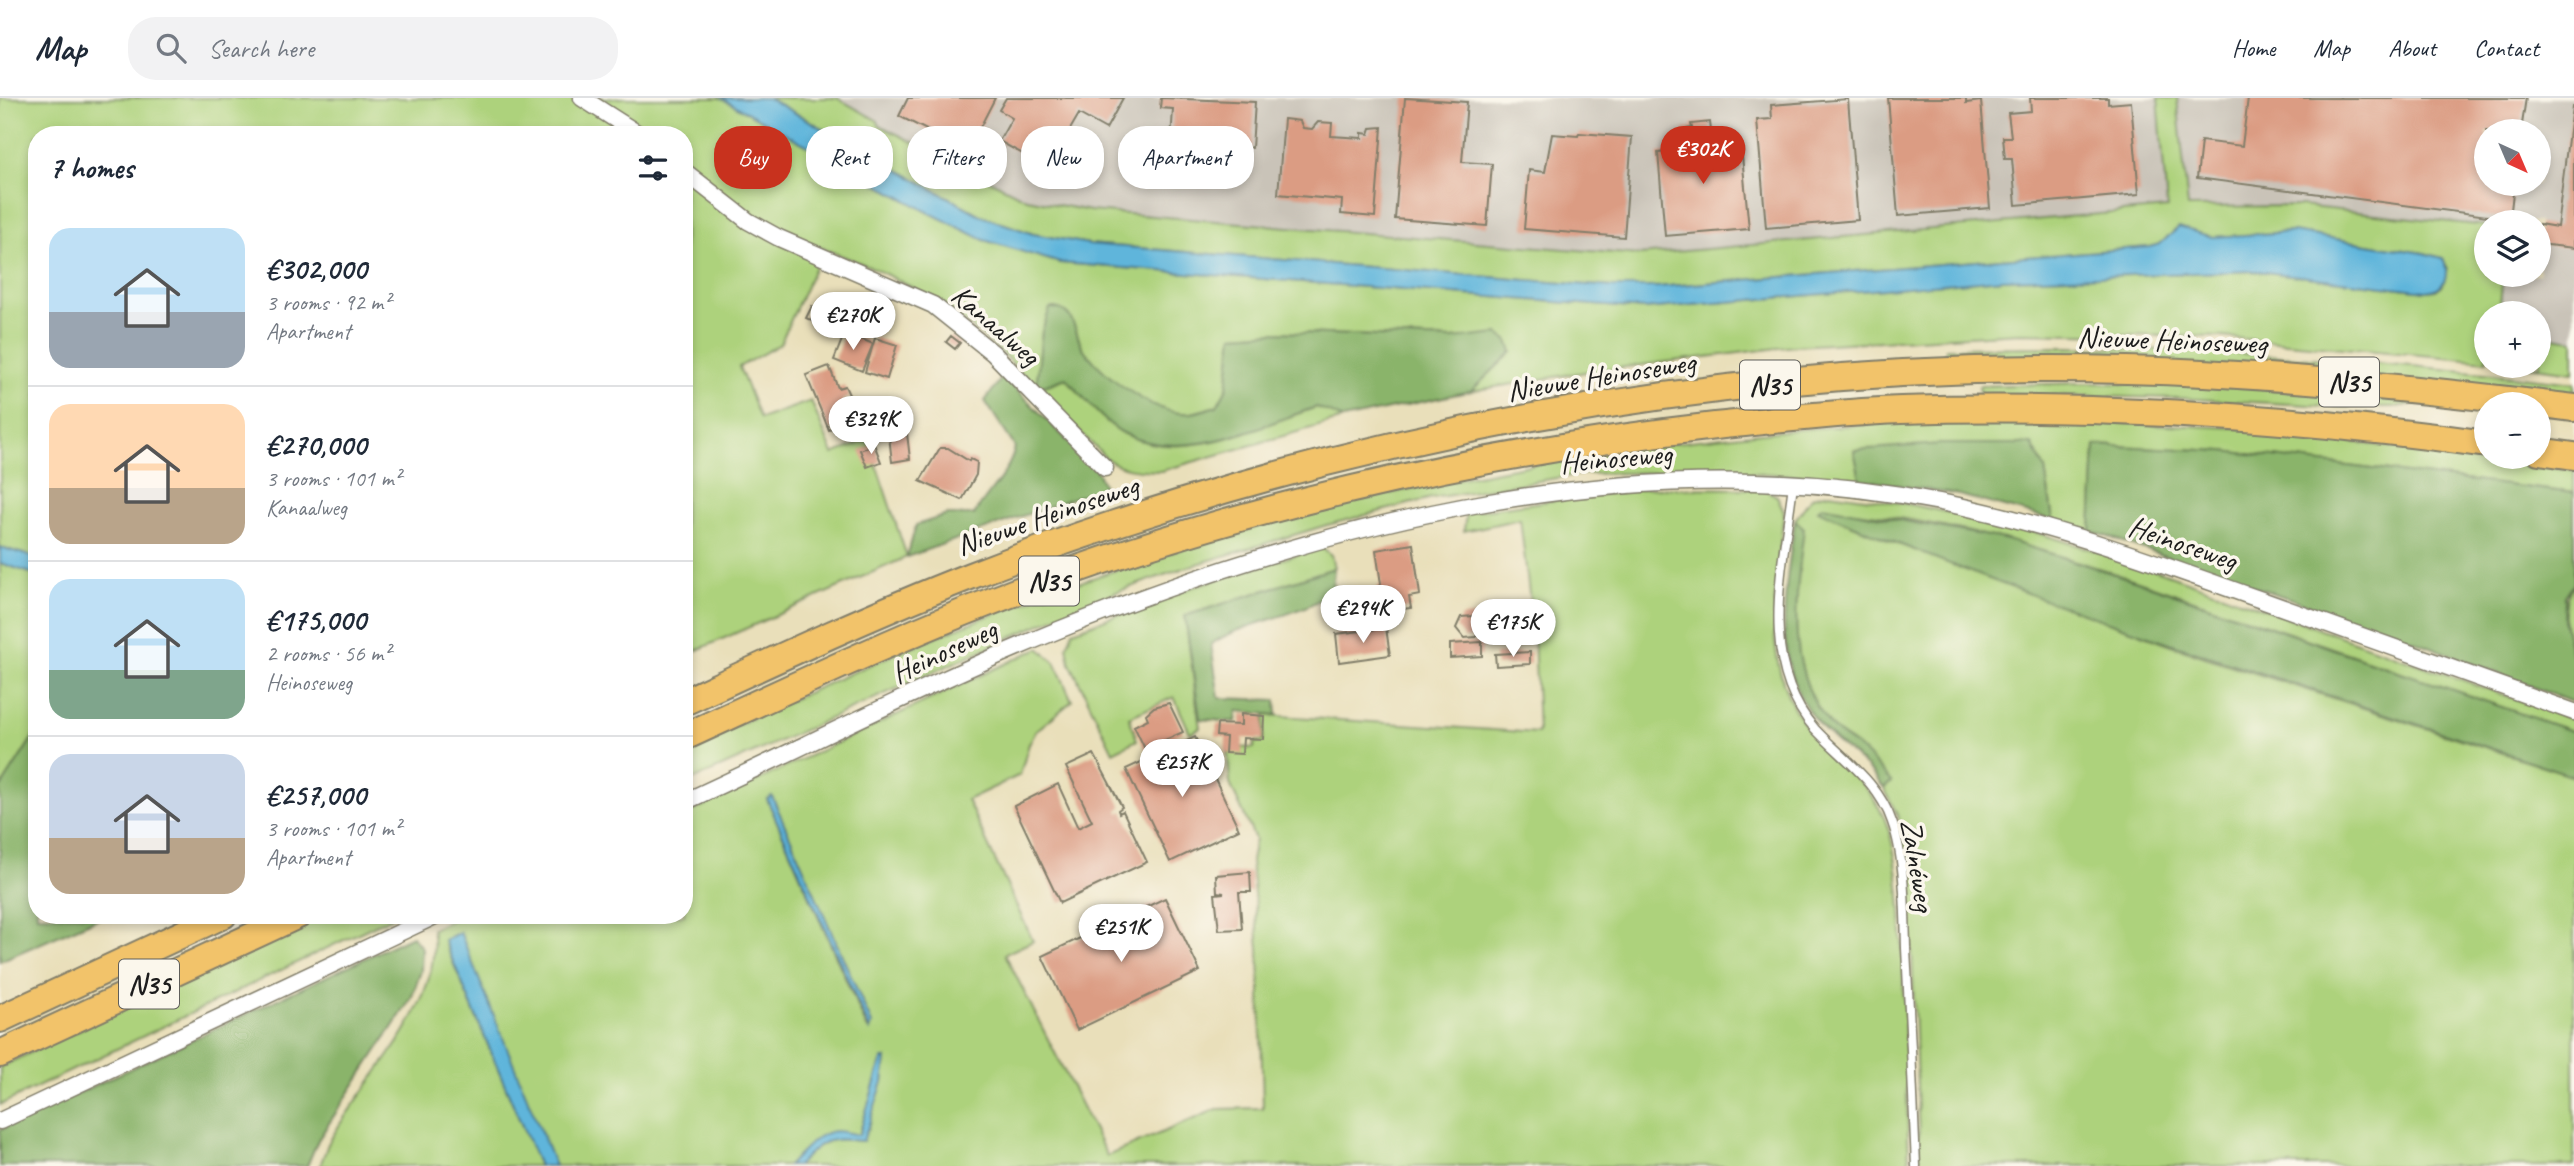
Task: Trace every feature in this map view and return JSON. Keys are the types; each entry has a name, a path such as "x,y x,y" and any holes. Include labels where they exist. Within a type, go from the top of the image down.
{"highway":[{"name":"Nieuwe Heinoseweg","path":"693,698 811,643 969,577 1146,514 1313,466 1538,417 1688,394 1816,380 2008,370 2123,370 2300,378 2574,408"},
{"name":"Nieuwe Heinoseweg","path":"693,733 856,657 1003,596 1148,547 1290,506 1430,472 1565,446 1776,419 1898,410 2119,410 2368,429 2474,442"},
{"path":"2551,453 2574,456"},
{"name":"N35","path":"0,1019 204,924"},
{"name":"N35","path":"0,1054 279,924"}],"street":[{"path":"582,98 626,126"},
{"name":"Kanaalweg","path":"693,178 748,221 779,238 933,305 993,353 1105,468"},
{"name":"Heinoseweg","path":"693,798 1051,633 1144,596 1269,555 1454,507 1612,484 1702,480 1855,488 1937,501 2052,528 2147,559 2574,712"},
{"path":"0,1121 418,924"}],"lane":[{"name":"Zalnéweg","path":"1793,484 1779,604 1781,657 1785,677 1807,720 1861,772 1878,793 1892,822 1905,929 1916,1166"}],"shaded area":[{"path":"809,98 2574,98 2574,358 2551,355 2551,301 2486,301 2485,287 2551,287 2551,210 2474,210 2474,242 1550,262 1045,215 993,189 1007,189 1007,126 907,126 907,147 893,140 893,126 865,126"}],"green space":[{"path":"0,98 575,98 620,126 28,126 28,555 0,547"},
{"path":"596,98 721,98 772,126 714,126 714,188 693,170 693,126 636,126"},
{"path":"768,98 837,98 878,121 881,126 819,126"},
{"path":"2158,98 2177,98 2188,207 2301,206 2474,225 2474,287 2502,287 2500,301 2474,301 2474,360 2221,337 2020,333 1795,346 1585,372 1471,391 1512,352 1508,341 1499,335 1452,339 1277,332 1233,335 1227,388 1217,406 1177,413 1147,402 1105,372 1081,345 1066,312 1051,308 1042,331 1036,387 1001,352 940,301 871,267 785,234 747,215 716,189 792,189 792,137 806,145 806,189 886,189 984,240 1060,263 1644,309 2003,279 2257,271 2426,291 2436,290 2443,285 2447,267 2443,258 2424,253 2292,232 2212,237 2179,227 2160,244 2149,247 1656,287 1613,287 1089,244 1034,234 982,216 933,189 1007,189 1027,199 1090,211 1640,255 2167,208"},
{"path":"893,132 907,139 907,175 893,167"},
{"path":"693,182 818,260 780,344 739,367 760,419 811,401 833,454 868,440 907,557 693,652"},
{"path":"1050,308 1059,309 1070,317 1085,351 1118,383 1148,402 1178,413 1217,406 1227,388 1233,335 1277,332 1452,339 1498,334 1508,341 1512,352 1471,391 1343,419 1317,407 1221,439 1172,445 1148,442 1117,429 1094,409 1066,378 1036,389 1042,331"},
{"path":"2551,337 2574,340 2574,372 2551,369"},
{"path":"2066,347 2257,354 2474,372 2474,378 2529,378 2574,383 2574,397 2551,396 2551,392 2491,392 1945,359 1946,348"},
{"path":"1003,376 1096,469 1104,487 907,557 916,525 947,515 974,515 1008,466 1015,447 985,401"},
{"path":"1066,378 1094,409 1117,429 1148,443 1172,446 1221,439 1317,407 1343,419 1161,471 1139,470 1126,468 1106,458 1037,389"},
{"path":"2084,383 2237,386 2419,403 2397,407 2345,407 2177,398 1980,394 1979,386"},
{"path":"2003,418 2240,428 2474,457 2474,469 2551,467 2574,470 2574,493 2224,451 2095,445 2091,531 2053,520 2045,469 1854,450 1860,479 1720,471 1582,474 1432,498 1327,525 1184,568 1094,600 693,780 693,745 921,643 1081,582 1209,541 1339,506 1469,477 1601,453 1734,436 1868,424"},
{"path":"1940,444 2032,444 2045,469 2053,520 1959,495 1860,479 1854,450"},
{"path":"2095,445 2224,451 2574,493 2574,583 2565,596 2564,623 2574,663 2574,703 2415,641 2091,531"},
{"path":"1648,488 1764,489 1777,496 1784,511 1774,630 1777,659 1785,687 1797,713 1816,738 1867,790 1883,814 1893,846 1902,920 1909,1166 797,1166 813,1150 826,1142 863,1141 883,1082 886,1059 881,1062 859,1135 836,1134 819,1138 788,1166 555,1166 532,1114 444,941 539,1166 320,1166 328,1144 340,1124 404,1032 418,1006 428,981 433,955 432,929 443,924 693,924 693,811 1039,648 1055,662 1072,701 1036,731 1029,744 1020,775 967,800 1033,941 1005,954 1107,1156 1217,1109 1263,1108 1259,948 1251,861 1255,839 1230,784 1227,747 1254,748 1255,742 1263,741 1265,715 1538,733 1534,634 1520,519 1464,531 1466,512","holes":["772,797 872,1024 870,1029 867,1028 767,799"]},
{"path":"1829,493 1907,504 2015,526 2142,565 2574,720 2574,732 2174,593 2024,546 1922,522 1818,509 1890,541 2199,655 2574,776 2574,1166 1920,1166 1911,926 1899,819 1884,788 1890,783 1865,754 1835,731 1818,710 1806,687 1796,635 1803,528 1795,520 1812,497"},
{"path":"1822,506 2004,539 2134,580 2574,732 2574,776 2098,619 1910,549 1818,510"},
{"path":"1795,520 1804,528 1796,606 1800,658 1806,683 1817,706 1833,728 1858,747 1891,782 1884,788 1868,769 1816,721 1801,699 1792,675 1784,624"},
{"path":"1322,547 1331,555 1334,568 1185,616 1200,728 1190,733 1174,697 1129,717 1137,740 1113,752 1070,663 1067,646 1073,631 1204,583"},
{"path":"0,563 28,572 28,745 0,789"},
{"path":"1334,568 1332,592 1318,601 1241,629 1211,644 1219,698 1276,700 1277,715 1237,711 1236,722 1200,719 1185,616"},
{"path":"2574,583 2574,663 2566,632 2565,612 2569,592"},
{"path":"28,745 28,924 85,924 0,961 0,789"},
{"path":"302,924 377,924 0,1105 0,1067"},
{"path":"412,936 422,948 421,971 411,999 318,1140 307,1166 0,1166 0,1130"}],"water":[{"path":"721,98 768,98 819,126 806,126 806,145 792,137 792,126 772,126"},
{"path":"893,167 907,175 907,189 933,189 982,216 1033,234 1089,244 1613,287 1656,287 2149,247 2160,244 2179,227 2212,237 2292,232 2424,253 2443,258 2446,276 2438,288 2426,291 2257,271 2003,279 1644,309 1060,263 984,240 886,189 893,189"},
{"path":"0,547 28,555 28,572 0,563"},
{"path":"772,796 872,1024 870,1030 767,799"},
{"path":"460,932 555,1166 539,1166 444,940"},
{"path":"882,1059 886,1059 883,1082 863,1141 841,1139 826,1142 813,1150 797,1166 788,1166 821,1135 838,1131 859,1135"}],"building":[{"path":"908,98 995,98 981,126 919,126 899,116"},
{"path":"1006,98 1123,98 1106,129 1079,114 1072,126 1021,126 1021,153 1007,145 1007,127 1012,118 999,110"},
{"path":"1161,98 1255,102 1253,126 1172,126 1173,109 1160,108"},
{"path":"1405,98 1467,102 1462,162 1492,164 1487,226 1395,219"},
{"path":"1888,98 1966,98 1966,103 1981,101 1990,208 1898,216"},
{"path":"2030,98 2108,98 2108,104 2131,102 2139,194 2016,205 2012,159 2005,159 2003,137 2011,137 2008,113 2031,111"},
{"path":"2248,98 2526,98 2523,119 2474,119 2474,196 2513,196 2511,210 2474,210 2474,214 2197,178 2201,141 2242,146"},
{"path":"1848,99 1858,220 1766,228 1757,120 1772,119 1771,105"},
{"path":"2574,107 2574,248 2551,245 2551,226 2557,227"},
{"path":"1284,119 1300,121 1303,128 1312,129 1318,122 1332,123 1331,136 1362,138 1362,133 1369,134 1371,128 1382,127 1375,217 1341,214 1342,200 1278,194"},
{"path":"1710,122 1713,148 1741,145 1749,229 1665,236 1658,153 1686,150 1684,129 1692,128 1691,124"},
{"path":"1579,133 1632,137 1624,237 1524,229 1529,170 1545,172 1552,134 1578,136"},
{"path":"812,306 824,311 819,324 806,318"},
{"path":"845,332 873,344 862,371 834,360"},
{"path":"951,336 960,343 955,349 946,342"},
{"path":"875,338 897,345 887,379 865,372"},
{"path":"829,366 838,388 845,386 850,397 842,400 850,422 829,430 806,375"},
{"path":"906,425 910,459 892,462 888,427"},
{"path":"874,444 881,462 867,467 860,450"},
{"path":"940,448 948,448 969,461 970,459 977,462 976,475 962,500 920,481"},
{"path":"1413,544 1420,595 1409,597 1411,608 1395,610 1394,599 1383,600 1378,595 1377,588 1381,584 1376,550"},
{"path":"1474,616 1481,626 1476,637 1464,638 1456,628 1461,617"},
{"path":"1386,628 1390,655 1339,662 1336,634"},
{"path":"1482,642 1482,656 1450,658 1450,644"},
{"path":"1530,652 1530,664 1496,666 1495,654"},
{"path":"1169,703 1183,732 1145,749 1134,726 1148,719 1146,714 1154,707"},
{"path":"1241,714 1264,716 1263,739 1243,738 1242,754 1225,753 1226,737 1216,736 1217,724 1241,725"},
{"path":"1195,737 1239,829 1170,862 1126,769"},
{"path":"1094,754 1122,807 1118,810 1119,813 1123,811 1147,862 1060,903 1014,806 1058,784 1078,828 1092,821 1066,767"},
{"path":"1250,872 1251,892 1239,892 1242,929 1219,930 1215,894 1224,893 1217,892 1216,875"},
{"path":"1165,898 1200,971 1077,1030 1042,956"}]}
